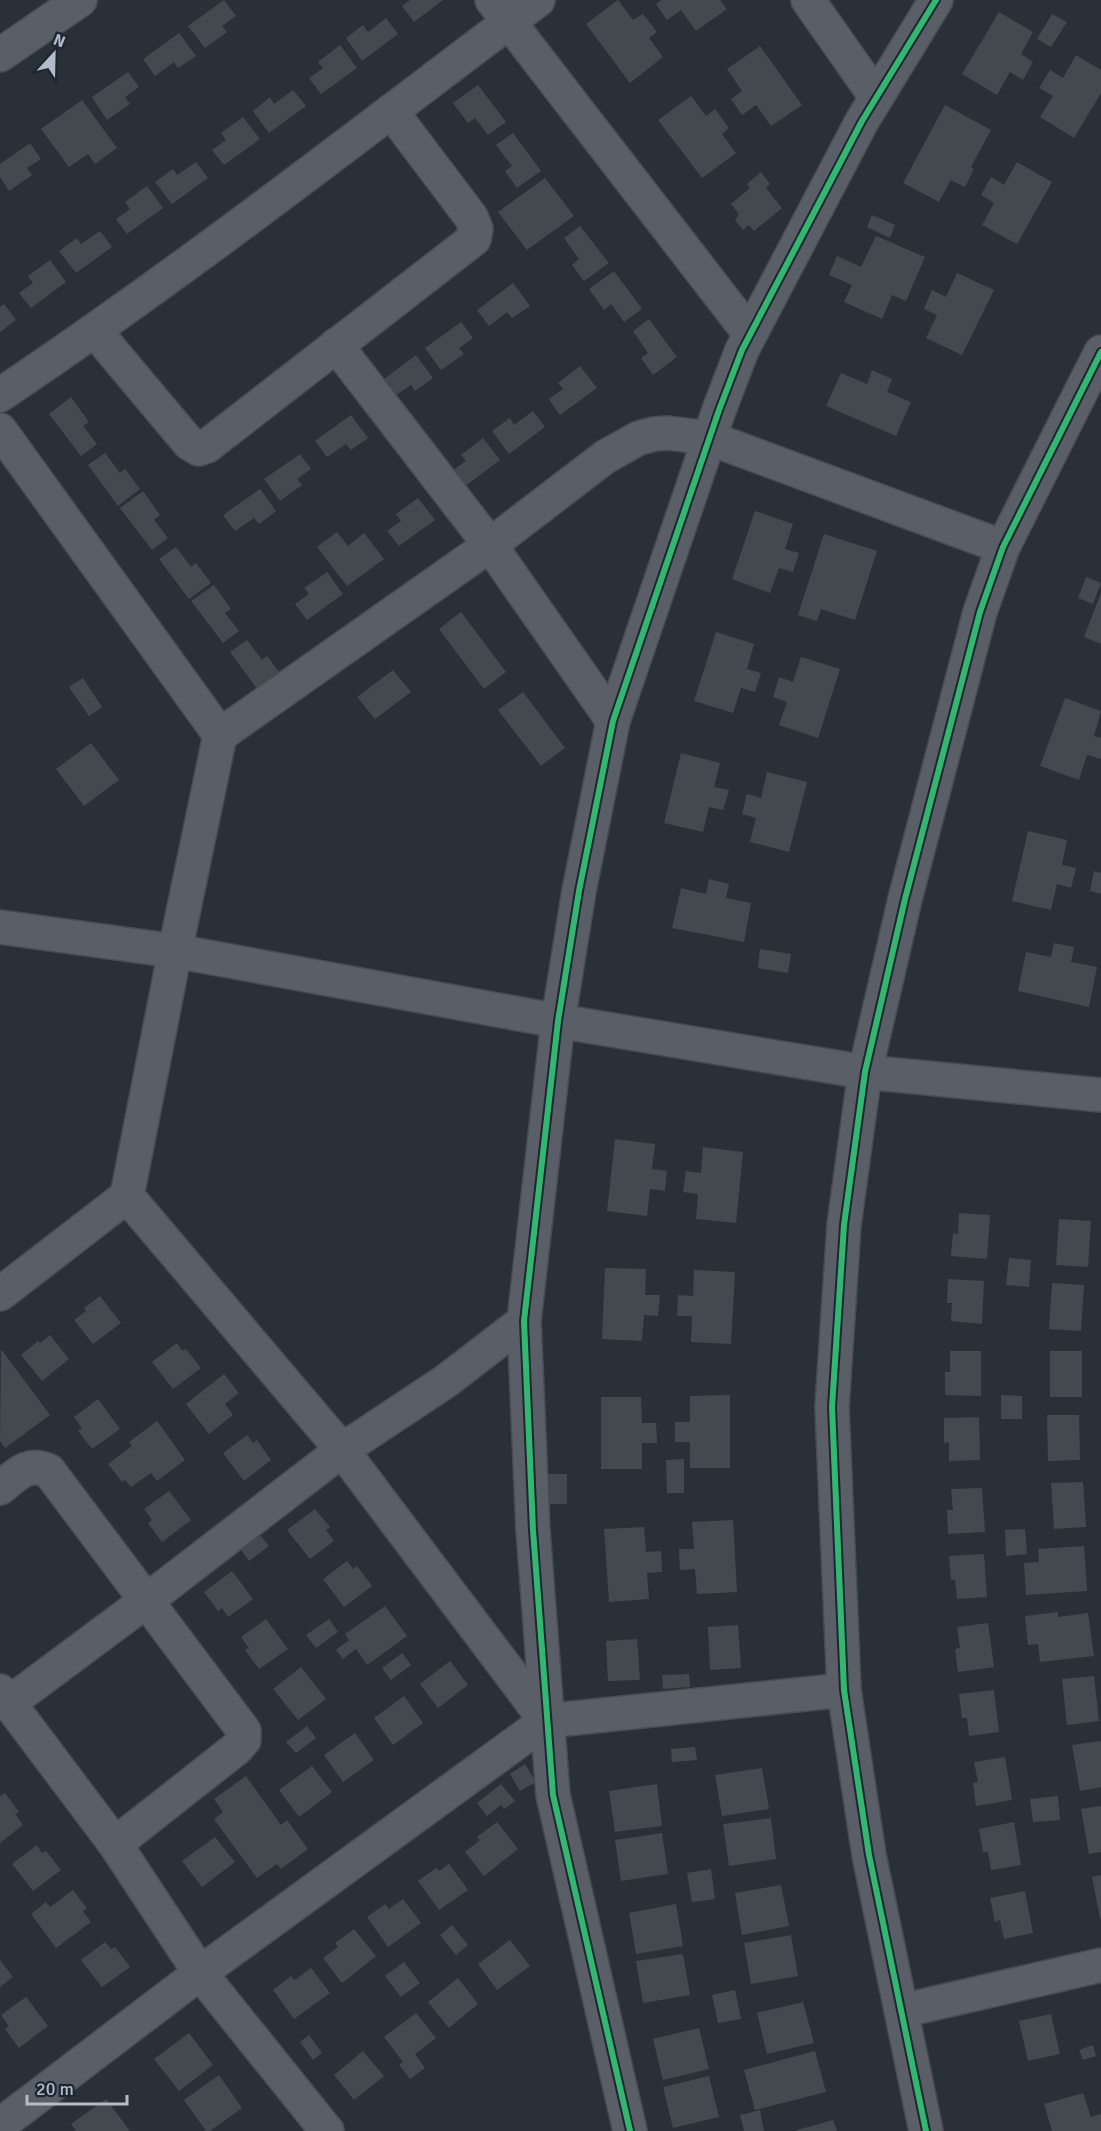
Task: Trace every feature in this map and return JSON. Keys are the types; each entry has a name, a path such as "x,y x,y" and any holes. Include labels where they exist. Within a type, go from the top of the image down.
{"street":[{"path":"0,395 95,332 392,111 501,11 538,0"},
{"path":"808,0 876,97"},
{"path":"630,2131 553,1795 533,1530 524,1321 558,1021 579,891 613,721 709,438 750,334 876,97 936,0"},
{"path":"0,55 68,3"},
{"path":"501,11 750,334"},
{"path":"95,332 189,444 199,449 207,446 474,239 476,232 471,217 392,111"},
{"path":"336,345 490,545 613,721"},
{"path":"926,2131 869,1855 844,1690 832,1407 844,1225 865,1072 905,899 980,612 1004,547 1101,352"},
{"path":"0,430 220,735"},
{"path":"0,1294 127,1196 220,735 490,545 605,457 639,438 654,434 668,433 709,438 1004,547"},
{"path":"0,927 175,951 558,1021 865,1072 1101,1095"},
{"path":"127,1196 342,1450 546,1720"},
{"path":"327,2131 200,1973 115,1844 4,1697 146,1601 342,1450 446,1381 524,1321"},
{"path":"0,1488 27,1467 38,1466 49,1471 244,1731 244,1740 237,1748 115,1844"},
{"path":"0,2125 200,1973 546,1720 844,1690"},
{"path":"901,2011 1101,1965"}],"building":[{"path":"224,0 236,16 222,26 227,32 205,48 188,26"},
{"path":"410,0 443,0 414,22 402,6"},
{"path":"618,0 633,20 643,14 657,32 649,38 663,57 630,83 586,24"},
{"path":"662,0 720,0 727,9 696,31 681,10 667,20 656,4"},
{"path":"999,12 1033,32 1021,54 1033,62 1023,80 1010,72 997,95 962,74"},
{"path":"1052,14 1067,22 1051,47 1037,39"},
{"path":"386,18 398,34 362,61 346,38 363,25 368,32"},
{"path":"179,33 196,56 178,68 174,62 155,76 143,59"},
{"path":"340,45 357,68 321,94 309,78 323,68 318,62"},
{"path":"760,46 802,105 771,126 756,105 742,115 731,99 742,91 727,69"},
{"path":"1076,55 1101,70 1101,93 1074,138 1040,117 1053,96 1039,88 1050,70 1063,78"},
{"path":"128,72 139,87 125,97 130,104 107,120 92,97"},
{"path":"478,85 506,122 488,135 475,118 468,123 453,103"},
{"path":"293,90 306,106 269,133 253,111 270,97 274,104"},
{"path":"691,96 706,116 715,109 729,128 722,134 736,153 702,178 658,120"},
{"path":"82,100 117,148 95,164 88,154 69,167 41,129"},
{"path":"945,105 991,130 971,167 974,169 965,187 951,180 939,202 903,183"},
{"path":"243,117 260,139 224,165 212,150 226,140 221,133"},
{"path":"513,133 541,171 517,188 505,171 512,166 496,145"},
{"path":"30,143 41,159 27,168 32,175 9,191 0,177 0,164"},
{"path":"196,162 208,178 172,204 155,182 173,169 177,175"},
{"path":"1017,162 1052,182 1017,244 982,225 994,203 981,195 991,177 1004,185"},
{"path":"761,172 770,184 766,188 782,208 754,231 749,225 743,230 735,220 739,214 731,204 750,188 747,184"},
{"path":"545,178 574,216 527,250 498,212"},
{"path":"147,186 163,208 127,234 116,219 130,209 125,202"},
{"path":"872,215 895,225 890,238 867,227"},
{"path":"580,226 609,263 584,281 572,265 579,259 564,238"},
{"path":"100,231 112,247 76,273 59,251 77,238 81,244"},
{"path":"876,236 925,257 906,301 892,295 882,319 844,302 852,285 829,275 837,256 861,267"},
{"path":"50,260 66,282 31,308 19,293 33,283 28,276"},
{"path":"614,271 642,309 624,322 611,304 604,310 589,289"},
{"path":"957,273 994,290 962,355 926,338 937,315 924,309 932,290 946,297"},
{"path":"513,283 530,306 512,318 507,312 489,326 477,310"},
{"path":"4,304 16,320 0,332 0,307"},
{"path":"649,319 677,357 653,375 641,358 648,353 633,331"},
{"path":"461,322 473,338 459,348 464,354 441,370 425,348"},
{"path":"416,355 433,378 415,391 411,385 392,398 380,382"},
{"path":"580,366 597,388 560,415 549,399 563,389 558,383"},
{"path":"872,370 892,379 887,392 911,402 896,436 826,406 841,373 867,384"},
{"path":"71,397 89,422 83,426 97,444 81,456 49,414"},
{"path":"533,411 545,427 509,454 492,431 510,418 514,425"},
{"path":"351,415 368,438 351,450 346,444 327,457 315,441"},
{"path":"483,438 500,460 464,487 452,471 466,461 461,455"},
{"path":"105,453 120,473 125,469 140,489 118,506 88,465"},
{"path":"300,454 311,469 297,479 302,485 280,501 264,479"},
{"path":"260,489 276,511 259,524 254,518 235,531 223,515"},
{"path":"143,491 160,515 154,520 168,538 152,550 120,508"},
{"path":"418,498 435,520 399,546 387,531 401,521 396,514"},
{"path":"755,511 793,524 785,549 799,553 793,572 779,568 770,593 732,579"},
{"path":"337,532 348,546 364,533 384,559 347,586 317,547"},
{"path":"824,534 877,551 855,620 821,609 817,621 798,615"},
{"path":"176,547 191,567 196,563 211,583 189,599 159,559"},
{"path":"327,572 343,594 307,620 295,604 309,594 304,588"},
{"path":"1086,577 1101,583 1093,604 1078,598"},
{"path":"214,585 231,609 225,613 239,631 223,643 191,601"},
{"path":"1101,593 1101,644 1084,637"},
{"path":"461,612 506,672 484,689 439,629"},
{"path":"716,632 754,644 747,669 761,673 755,692 741,688 733,713 694,701"},
{"path":"247,640 262,660 267,656 282,676 260,693 230,652"},
{"path":"801,657 840,669 818,738 779,725 787,702 773,697 779,677 793,682"},
{"path":"393,670 411,692 375,719 357,697"},
{"path":"83,678 102,707 89,716 69,687"},
{"path":"523,692 565,748 541,766 498,710"},
{"path":"1065,698 1101,711 1094,736 1101,738 1101,759 1087,755 1079,780 1040,766"},
{"path":"91,743 119,780 84,806 56,769"},
{"path":"681,753 720,763 714,787 729,790 723,810 709,807 703,832 664,823"},
{"path":"767,772 807,782 789,852 750,842 756,818 742,814 747,794 761,798"},
{"path":"1028,831 1067,840 1062,865 1076,868 1071,888 1057,884 1051,910 1012,901"},
{"path":"1094,871 1101,873 1101,894 1090,891"},
{"path":"709,879 729,884 726,898 751,903 744,942 672,928 681,888 706,894"},
{"path":"1054,943 1074,947 1071,962 1097,967 1089,1007 1018,991 1026,952 1051,957"},
{"path":"760,949 791,954 788,973 758,968"},
{"path":"615,1139 655,1144 652,1169 667,1171 665,1191 650,1189 647,1216 607,1211"},
{"path":"703,1147 743,1152 736,1223 696,1219 698,1194 683,1192 686,1171 701,1173"},
{"path":"959,1213 990,1215 987,1259 951,1256 953,1233 958,1234"},
{"path":"1059,1219 1091,1221 1088,1267 1056,1265"},
{"path":"1009,1258 1031,1260 1029,1287 1006,1285"},
{"path":"605,1268 646,1269 645,1295 660,1295 658,1316 644,1315 642,1341 602,1339"},
{"path":"694,1270 735,1272 731,1344 691,1342 692,1316 677,1316 678,1295 693,1296"},
{"path":"948,1279 984,1281 982,1324 951,1321 952,1303 947,1303"},
{"path":"1052,1283 1084,1285 1081,1331 1049,1329"},
{"path":"100,1296 121,1323 93,1344 74,1320 86,1311 84,1308"},
{"path":"50,1335 69,1359 42,1381 21,1355 38,1341 40,1343"},
{"path":"177,1343 182,1351 186,1349 201,1368 173,1389 152,1362"},
{"path":"1,1349 50,1415 5,1448 0,1441"},
{"path":"950,1351 981,1351 981,1396 945,1395 945,1372 950,1372"},
{"path":"1050,1351 1082,1351 1082,1397 1050,1397"},
{"path":"224,1374 239,1393 225,1404 233,1415 209,1434 186,1404"},
{"path":"730,1395 730,1468 690,1468 690,1442 675,1442 675,1422 690,1422 690,1396"},
{"path":"1001,1395 1022,1396 1022,1419 1001,1419"},
{"path":"601,1397 641,1397 642,1423 656,1423 657,1443 642,1443 642,1469 601,1469"},
{"path":"98,1399 120,1429 92,1449 78,1431 82,1428 74,1417"},
{"path":"1047,1415 1079,1415 1080,1460 1048,1461"},
{"path":"979,1417 980,1460 949,1461 949,1442 944,1443 944,1418"},
{"path":"157,1421 185,1460 157,1481 151,1473 131,1487 125,1480 122,1482 108,1464 132,1446 129,1442"},
{"path":"247,1435 253,1443 257,1440 271,1460 244,1481 223,1453"},
{"path":"684,1459 684,1493 667,1493 666,1460"},
{"path":"548,1474 567,1474 567,1504 549,1504"},
{"path":"1083,1482 1086,1527 1054,1529 1051,1483"},
{"path":"982,1488 985,1532 948,1534 947,1510 953,1510 951,1489"},
{"path":"169,1491 191,1520 162,1542 148,1523 152,1520 144,1509"},
{"path":"315,1509 330,1527 326,1530 334,1541 310,1559 287,1530"},
{"path":"733,1520 737,1592 697,1594 695,1569 680,1570 679,1549 694,1549 692,1522"},
{"path":"644,1527 646,1552 661,1551 662,1572 647,1573 649,1599 609,1602 604,1529"},
{"path":"1025,1529 1027,1554 1006,1556 1005,1530"},
{"path":"260,1535 269,1546 249,1561 241,1550"},
{"path":"1084,1546 1087,1591 1026,1595 1024,1563 1039,1562 1038,1549"},
{"path":"984,1554 987,1597 957,1599 955,1580 951,1580 949,1556"},
{"path":"347,1561 353,1569 357,1566 372,1586 344,1607 323,1579"},
{"path":"232,1571 253,1599 228,1617 222,1608 218,1611 204,1592"},
{"path":"385,1606 407,1636 367,1665 356,1649 343,1659 336,1650 349,1640 345,1634"},
{"path":"1058,1612 1058,1617 1088,1613 1094,1656 1040,1662 1038,1644 1028,1645 1025,1616"},
{"path":"266,1619 288,1649 259,1669 245,1650 249,1648 241,1637"},
{"path":"329,1619 338,1632 316,1648 306,1635"},
{"path":"988,1623 994,1667 958,1672 955,1649 960,1648 957,1627"},
{"path":"738,1625 741,1668 710,1670 708,1627"},
{"path":"637,1639 640,1680 608,1681 606,1641"},
{"path":"402,1653 411,1665 391,1680 382,1668"},
{"path":"450,1661 468,1685 438,1708 420,1684"},
{"path":"301,1667 326,1699 298,1720 273,1689"},
{"path":"689,1674 690,1687 663,1689 662,1675"},
{"path":"1094,1676 1099,1721 1067,1725 1062,1679"},
{"path":"994,1690 999,1732 969,1736 967,1718 962,1718 959,1694"},
{"path":"404,1696 423,1723 393,1745 374,1718"},
{"path":"307,1726 316,1738 296,1753 286,1742"},
{"path":"355,1733 374,1760 343,1782 324,1755"},
{"path":"1101,1741 1101,1787 1080,1791 1072,1745"},
{"path":"695,1747 697,1760 672,1762 671,1749"},
{"path":"1005,1757 1012,1800 976,1806 973,1783 978,1782 974,1762"},
{"path":"525,1764 536,1782 520,1791 510,1774"},
{"path":"312,1766 332,1792 299,1817 279,1790"},
{"path":"762,1768 769,1809 722,1816 715,1775"},
{"path":"246,1776 281,1825 287,1820 308,1849 281,1869 277,1864 257,1878 214,1819 223,1812 214,1799"},
{"path":"501,1784 515,1801 504,1809 501,1805 487,1816 477,1803"},
{"path":"657,1784 662,1826 615,1832 609,1791"},
{"path":"5,1793 19,1812 15,1814 23,1825 0,1843 0,1796"},
{"path":"1058,1796 1060,1820 1033,1822 1030,1799"},
{"path":"1101,1806 1101,1852 1089,1854 1081,1809"},
{"path":"771,1818 776,1859 729,1866 723,1824"},
{"path":"497,1822 518,1849 484,1876 465,1852 480,1840 477,1837"},
{"path":"1014,1822 1021,1865 991,1870 988,1852 983,1852 979,1829"},
{"path":"662,1833 668,1874 621,1881 615,1840"},
{"path":"215,1837 235,1862 202,1887 182,1861"},
{"path":"37,1845 42,1853 46,1851 61,1870 33,1891 12,1864"},
{"path":"449,1864 468,1890 439,1910 418,1881 436,1868 439,1871"},
{"path":"711,1869 715,1899 692,1902 687,1873"},
{"path":"1101,1875 1101,1918 1100,1918 1092,1877"},
{"path":"781,1885 789,1926 742,1935 735,1893"},
{"path":"73,1890 87,1908 83,1911 91,1922 56,1948 31,1914 46,1902 50,1907"},
{"path":"1025,1891 1033,1933 1004,1939 1000,1920 995,1922 990,1898"},
{"path":"403,1899 421,1923 388,1947 367,1917 385,1904 389,1909"},
{"path":"676,1904 683,1946 636,1954 629,1913"},
{"path":"452,1925 468,1945 456,1955 440,1935"},
{"path":"354,1929 376,1956 342,1983 323,1958 338,1947 335,1943"},
{"path":"791,1935 798,1976 751,1984 744,1943"},
{"path":"510,1940 530,1966 497,1990 478,1964"},
{"path":"105,1942 111,1949 115,1947 130,1967 102,1987 81,1960"},
{"path":"683,1954 690,1995 643,2003 636,1961"},
{"path":"0,1960 13,1977 0,1987"},
{"path":"404,1962 420,1983 401,1997 385,1976"},
{"path":"311,1968 330,1993 294,2019 273,1990 291,1976 295,1980"},
{"path":"458,1978 478,2004 449,2028 428,2002"},
{"path":"735,1990 741,2019 718,2023 712,1995"},
{"path":"26,1997 48,2026 19,2048 5,2029 9,2026 1,2015"},
{"path":"803,2002 814,2043 767,2054 757,2013"},
{"path":"416,2013 436,2038 415,2054 425,2068 410,2079 399,2065 403,2062 384,2037"},
{"path":"1051,2014 1060,2054 1028,2061 1019,2021"},
{"path":"699,2028 709,2069 663,2080 653,2039"},
{"path":"189,2033 213,2065 179,2091 154,2059"},
{"path":"309,2035 322,2053 313,2060 300,2042"},
{"path":"1093,2045 1096,2056 1083,2060 1079,2050"},
{"path":"363,2051 384,2076 354,2100 334,2075"},
{"path":"815,2051 826,2092 755,2110 744,2070"},
{"path":"219,2075 242,2108 210,2131 206,2131 184,2100"},
{"path":"709,2076 719,2117 673,2128 663,2087"},
{"path":"1083,2093 1091,2117 1101,2114 1101,2131 1052,2131 1044,2104"},
{"path":"106,2099 130,2131 76,2131 71,2124"},
{"path":"760,2110 764,2131 744,2131 740,2115"},
{"path":"833,2120 837,2131 797,2131 797,2130"}],"cycle path":[{"path":"630,2131 553,1795 533,1530 524,1321 558,1021 579,891 613,721 719,410 742,350 862,121 936,0"},
{"path":"926,2131 869,1855 844,1690 832,1407 844,1225 865,1072 905,899 980,612 1003,547 1101,352"}]}
